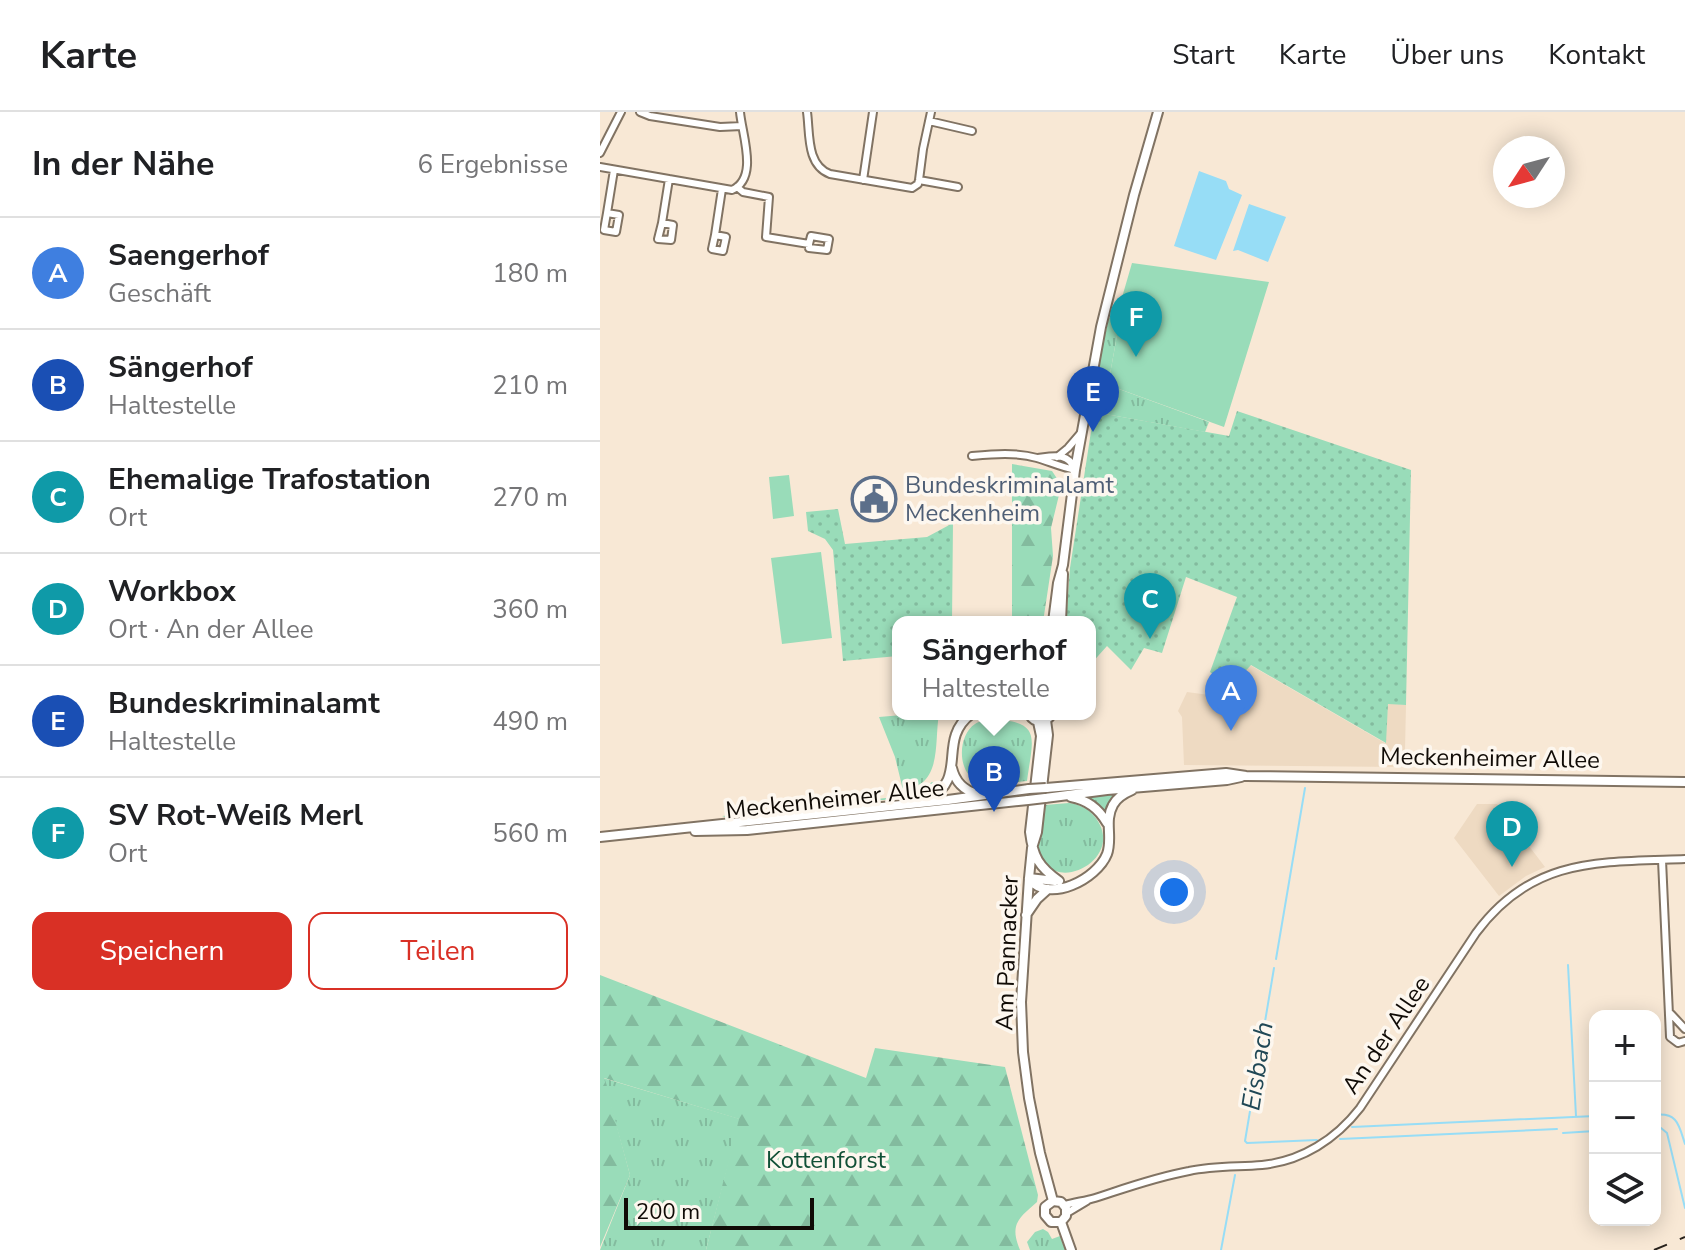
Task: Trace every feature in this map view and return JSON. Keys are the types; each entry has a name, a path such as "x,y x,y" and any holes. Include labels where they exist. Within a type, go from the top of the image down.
{"main road":[{"path":"1054,616 1080,434 1101,327 1158,112"},
{"path":"1061,616 1063,565"},
{"path":"923,801 946,785 951,773 955,733 964,720"},
{"name":"Am Pannacker","path":"1045,720 1030,832 1032,848 1021,1002 1023,1052 1035,1125 1053,1201"},
{"path":"952,764 955,778 962,787 981,795"},
{"name":"Meckenheimer Allee","path":"600,837 714,827 1029,789 1196,774 1685,782"},
{"name":"Meckenheimer Allee","path":"714,827 747,830 1138,787 1232,780 1246,776"},
{"path":"1029,878 1036,886 1049,889 1068,886 1096,871 1105,859 1110,843 1110,811 1125,793 1138,787"},
{"path":"1050,798 1085,801 1100,812 1109,826"},
{"path":"1032,848 1042,868 1059,881"},
{"path":"1029,878 1080,881"},
{"path":"1025,916 1049,889"},
{"path":"1053,1201 1061,1202 1066,1209 1065,1219 1061,1222 1051,1222 1045,1215 1045,1207 1053,1201"},
{"path":"1061,1222 1071,1250"}],"street":[{"path":"600,153 621,112"},
{"path":"640,112 720,127 742,126"},
{"path":"600,167 732,190 745,178 747,171 740,112"},
{"path":"807,112 813,160 819,169 830,174 912,188 918,184 931,112"},
{"path":"863,180 873,112"},
{"path":"929,121 972,131"},
{"path":"607,213 614,170"},
{"path":"662,223 669,179"},
{"path":"919,180 958,187"},
{"path":"737,187 743,192 769,197 766,237 809,244"},
{"path":"715,235 722,189"},
{"path":"1057,457 1080,434"},
{"path":"972,456 999,453 1057,457 1069,459 1075,470"},
{"path":"1038,458 1075,470"},
{"name":"An der Allee","path":"1066,1209 1144,1181 1205,1168 1282,1161 1320,1145 1337,1133 1360,1108 1476,933 1506,900 1531,882 1578,865 1685,859"},
{"path":"1662,860 1670,1037 1678,1043 1685,1041"},
{"path":"1669,1008 1674,1019 1685,1029"}],"shaded area":[{"path":"1250,665 1385,743 1388,703 1406,705 1405,750 1397,767 1184,765 1182,717 1178,711 1187,692 1209,695 1230,688"},
{"path":"1477,804 1497,804 1545,867 1526,876 1499,896 1454,838"}],"green space":[{"path":"1132,263 1269,282 1224,427 1108,385 1120,319 1116,318"},
{"path":"1109,318 1120,319 1108,385 1209,422 1205,432 1094,412 1095,379"},
{"path":"1237,411 1411,470 1406,705 1388,704 1386,743 1251,665 1230,688 1210,672 1237,597 1186,577 1162,653 1144,648 1131,670 1107,646 1096,658 1096,616 1066,616 1070,568 1094,412 1229,436"},
{"path":"1012,464 1052,471 1058,480 1059,495 1051,528 1053,556 1044,616 1012,616"},
{"path":"789,475 794,516 773,519 769,477"},
{"path":"838,509 845,544 927,537 953,523 952,616 892,616 892,657 843,661 833,550 825,539 808,531 806,512"},
{"path":"821,552 832,638 782,644 771,558"},
{"path":"879,717 938,720 931,772 916,787 903,790 895,757"},
{"path":"985,720 1006,720 1026,728 1032,742 1027,781 987,784 969,775 962,752 965,736 975,724"},
{"path":"932,782 942,785 921,796 722,816 904,796 917,793"},
{"path":"1120,793 1106,815 1084,796"},
{"path":"1069,803 1084,807 1095,817 1103,833 1102,847 1083,868 1069,872 1056,871 1045,863 1039,848 1040,826 1045,805"},
{"name":"Kottenforst","path":"600,975 866,1078 875,1048 1005,1067 1038,1195 1037,1202 1021,1217 1016,1228 1020,1250 706,1250 739,1119 604,1078 630,1175 600,1247"},
{"path":"603,1078 740,1119 706,1250 600,1250 630,1175"},
{"path":"1043,1229 1052,1239 1060,1236 1065,1250 1030,1250 1027,1242 1035,1232"}],"water":[{"path":"1199,171 1226,181 1229,189 1242,195 1216,260 1174,246"},
{"path":"1249,204 1286,217 1268,262 1238,250 1233,251"}],"waterway":[{"name":"Eisbach","path":"1276,959 1305,788"},
{"path":"1568,965 1576,1116"},
{"name":"Eisbach","path":"1274,968 1245,1141 1317,1140"},
{"path":"1661,1115 1673,1118 1685,1144"},
{"path":"1352,1127 1589,1116"},
{"name":"Eisbach","path":"1661,1128 1667,1133 1685,1208"},
{"name":"Eisbach","path":"1340,1139 1557,1129"},
{"name":"Eisbach","path":"1563,1133 1589,1131"},
{"path":"1221,1250 1235,1175"}],"railway":[{"path":"1654,1250 1685,1237"}],"place":[{"name":"SV Rot-Weiß Merl","path":"1136,357"},
{"name":"Bundeskriminalamt","path":"1093,432"},
{"name":"Bundeskriminalamt Meckenheim","path":"874,499"},
{"name":"Ehemalige Trafostation","path":"1150,639"},
{"name":"Saengerhof","path":"1231,731"},
{"name":"Sängerhof","path":"994,812"},
{"name":"Workbox","path":"1512,867"}]}
